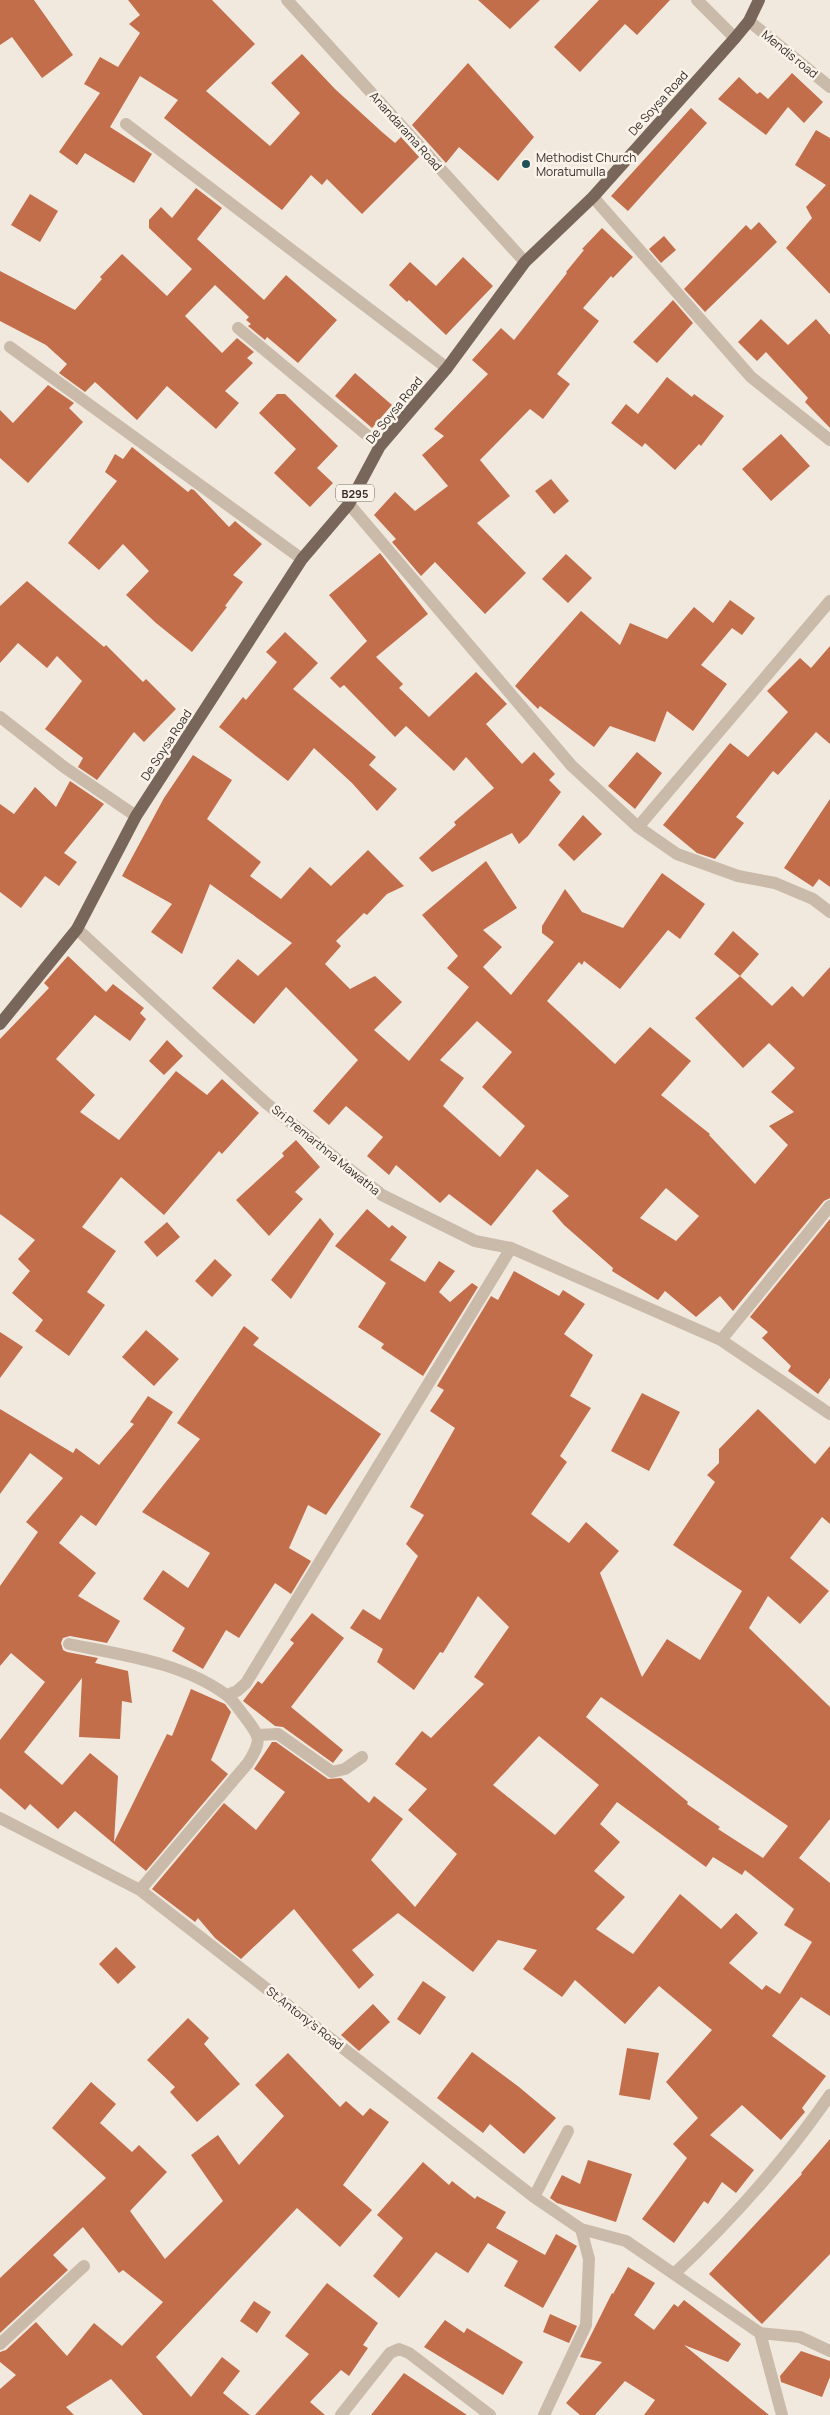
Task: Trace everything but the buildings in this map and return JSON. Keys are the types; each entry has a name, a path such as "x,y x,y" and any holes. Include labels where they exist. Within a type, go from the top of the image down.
{"main road":[{"name":"De Soysa Road","path":"0,1024 77,929 136,816 302,559 349,504 380,446 447,368 525,262 593,197 735,38 749,21 759,0"}],"street":[{"name":"Anandarama Road","path":"287,0 525,262"},
{"path":"697,0 735,38"},
{"name":"Mendis road","path":"749,21 830,87"},
{"path":"126,124 447,368"},
{"path":"593,197 751,377 830,440"},
{"path":"238,328 380,446"},
{"path":"10,347 302,559"},
{"path":"349,504 572,765 638,827 677,854 738,876 775,883 813,899 830,912"},
{"path":"638,827 830,601"},
{"path":"0,717 64,767 136,816"},
{"name":"Sri Premarthna Mawatha","path":"77,929 266,1102 382,1195 475,1241 511,1248 722,1340 830,1414"},
{"path":"722,1340 830,1206"},
{"path":"227,1695 237,1691 246,1683 511,1248"},
{"path":"69,1644 160,1664 203,1680 227,1695 258,1735 259,1747 248,1764 140,1890"},
{"path":"258,1735 278,1734 332,1772 345,1769 362,1757"},
{"name":"St.Antony's Road","path":"0,1818 140,1890 534,2197"},
{"path":"674,2274 707,2242 800,2138 830,2095"},
{"path":"568,2131 534,2197 581,2229 626,2241 760,2333 800,2338 830,2351"},
{"path":"544,2415 586,2325 589,2260 581,2229"},
{"path":"0,2344 84,2266"},
{"path":"760,2333 782,2415"},
{"path":"341,2415 390,2353 399,2349 409,2353 490,2415"}],"place":[{"name":"Methodist Church Moratumulla","path":"526,164"}]}
